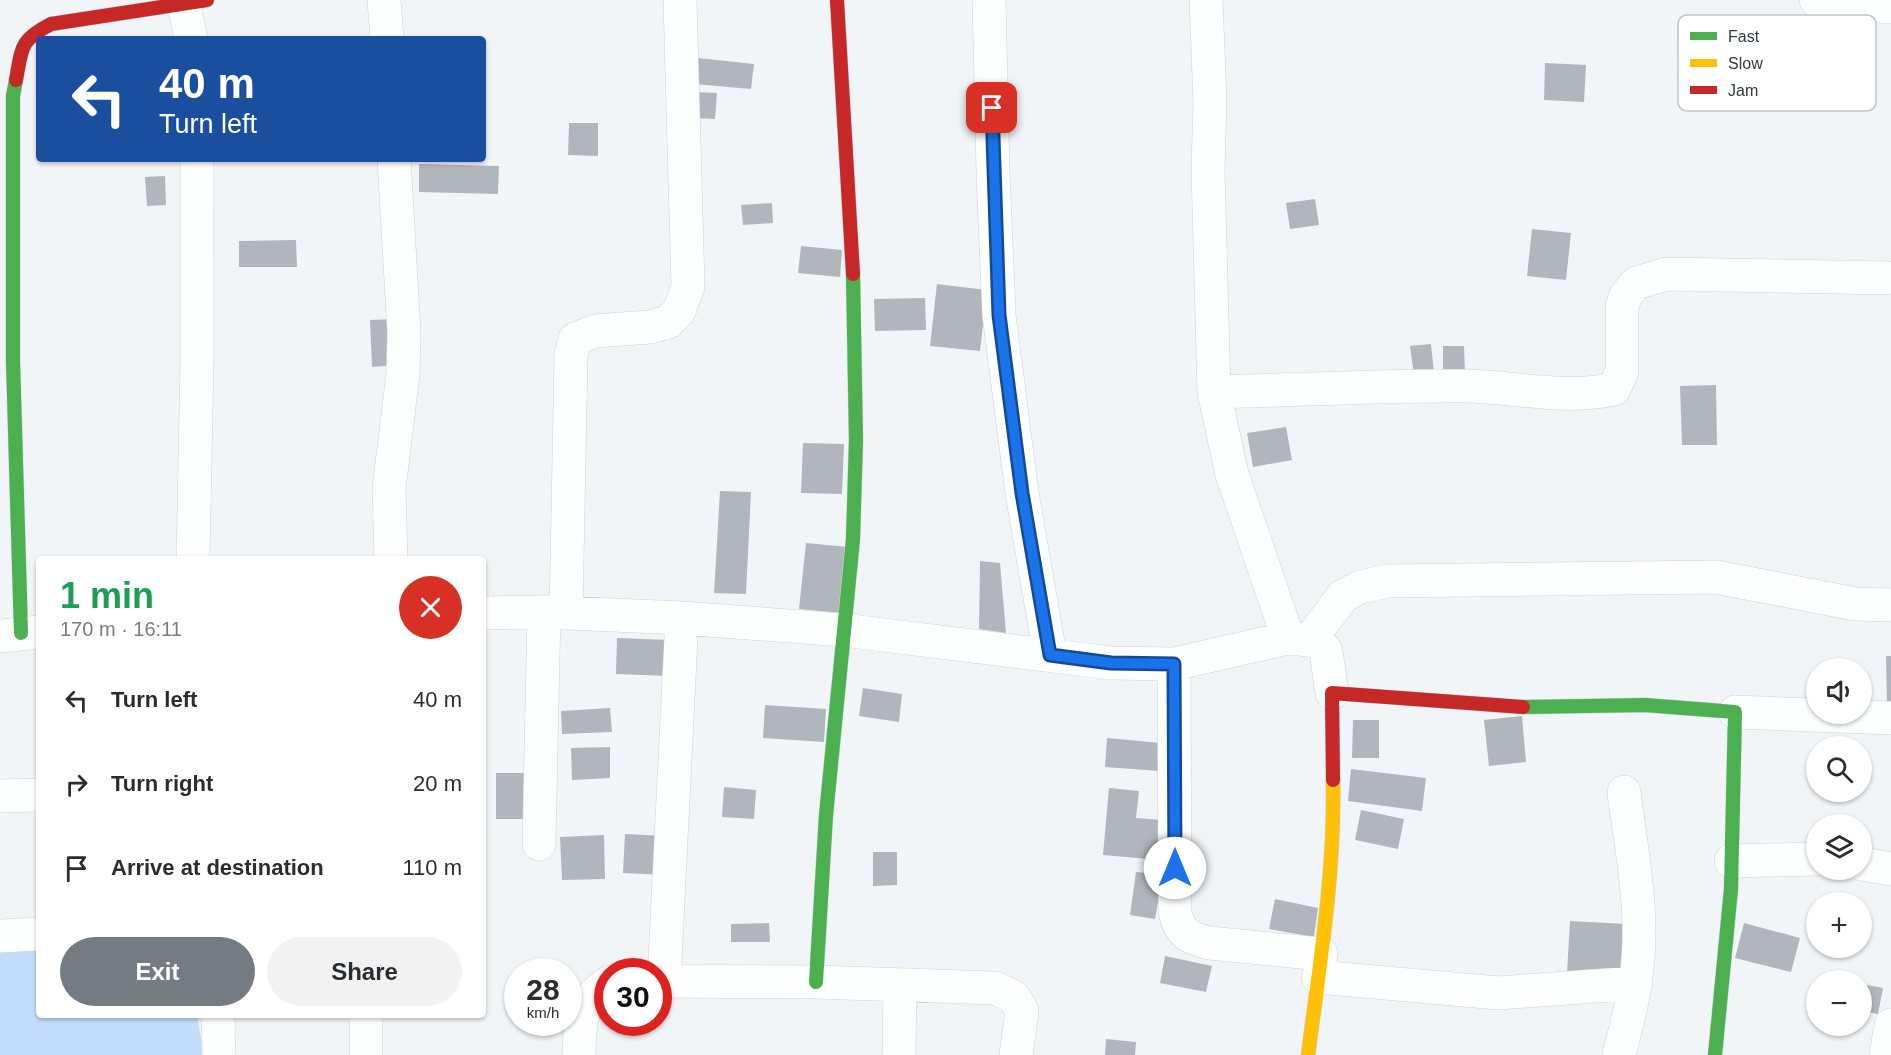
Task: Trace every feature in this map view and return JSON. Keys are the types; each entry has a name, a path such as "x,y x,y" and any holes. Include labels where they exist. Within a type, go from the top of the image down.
{"street":[{"path":"384,0 387,36"},
{"path":"539,844 571,355 574,339 595,331 650,327 668,322 679,311 688,287 680,0"},
{"path":"816,982 825,826 853,539 856,440 853,275 837,0"},
{"path":"990,0 993,172 999,315 1022,493 1050,655"},
{"path":"1206,0 1210,102 1208,170 1214,392 1232,474 1299,639"},
{"path":"1816,0 1891,7"},
{"path":"20,633 13,361 13,96 22,47 32,34 51,24 191,1 191,36"},
{"path":"193,556 197,361 197,162"},
{"path":"391,556 389,488 403,374 404,332 394,162"},
{"path":"1214,392 1468,386 1582,394 1602,392 1614,389 1622,371 1622,307 1625,297 1636,283 1651,277 1667,274 1891,278"},
{"path":"1299,639 1343,596 1360,587 1388,581 1716,577 1855,604 1891,605"},
{"path":"486,613 682,618 843,630 1111,663 1174,664 1299,639 1319,643 1326,651 1332,693 1334,823 1331,874 1308,1055"},
{"path":"662,958 682,618"},
{"path":"1174,664 1174,912 1182,933 1209,943 1320,965 1498,993 1636,982"},
{"path":"1332,693 1530,708 1645,705 1735,712 1891,718"},
{"path":"1715,1055 1731,889 1735,712"},
{"path":"1619,1055 1636,982 1639,936 1637,892 1624,792"},
{"path":"0,796 36,795"},
{"path":"1731,861 1806,859"},
{"path":"1872,866 1891,869"},
{"path":"0,936 36,934"},
{"path":"672,981 816,982 995,988 1014,997 1022,1011 1016,1055"},
{"path":"899,1055 900,985"},
{"path":"579,1055 580,1024 587,1001 594,992"},
{"path":"218,1018 219,1055"},
{"path":"366,1018 366,1055"},
{"path":"1886,1055 1891,1025"}],"water":[{"path":"0,948 36,949 36,1018 197,1018 204,1055 0,1055"}],"building":[{"path":"698,58 754,64 751,89 695,84"},
{"path":"1545,63 1586,65 1584,102 1544,100"},
{"path":"693,92 717,93 715,119 692,118"},
{"path":"569,123 598,123 598,156 568,155"},
{"path":"419,164 499,166 498,194 419,192"},
{"path":"165,176 166,205 147,206 145,177"},
{"path":"1315,199 1319,225 1290,229 1286,203"},
{"path":"772,203 773,223 743,225 741,205"},
{"path":"1532,229 1571,233 1566,280 1527,276"},
{"path":"296,240 297,267 239,267 239,241"},
{"path":"801,246 842,250 840,277 798,273"},
{"path":"937,284 987,290 980,351 930,346"},
{"path":"925,298 926,330 875,331 874,299"},
{"path":"396,319 398,365 372,367 370,320"},
{"path":"1431,344 1434,373 1414,375 1410,346"},
{"path":"1443,346 1464,346 1465,373 1443,373"},
{"path":"1716,385 1717,445 1682,445 1680,386"},
{"path":"1286,427 1292,460 1253,467 1247,433"},
{"path":"803,443 844,444 842,494 801,493"},
{"path":"720,491 751,492 746,594 714,593"},
{"path":"806,543 848,547 841,613 799,609"},
{"path":"980,561 1000,563 1006,633 979,629"},
{"path":"617,638 670,640 669,676 616,674"},
{"path":"1886,656 1891,656 1891,708 1887,708"},
{"path":"863,688 902,694 899,722 859,716"},
{"path":"765,705 826,709 824,742 763,738"},
{"path":"610,708 612,732 562,734 561,711"},
{"path":"1522,716 1526,762 1489,766 1484,720"},
{"path":"1353,720 1379,720 1379,758 1352,758"},
{"path":"1107,738 1161,743 1159,771 1105,767"},
{"path":"610,747 610,778 572,780 571,748"},
{"path":"1351,769 1426,778 1422,811 1348,801"},
{"path":"496,773 537,773 536,819 496,819"},
{"path":"724,787 756,790 754,819 722,817"},
{"path":"1109,788 1139,791 1136,818 1163,820 1160,860 1103,855"},
{"path":"1361,810 1404,819 1398,849 1355,840"},
{"path":"625,834 667,836 666,875 623,873"},
{"path":"604,835 605,879 562,880 560,837"},
{"path":"873,852 897,852 897,885 873,886"},
{"path":"1136,872 1163,875 1155,919 1130,915"},
{"path":"1275,899 1318,908 1314,937 1269,929"},
{"path":"1570,921 1626,924 1624,975 1567,973"},
{"path":"769,923 770,942 731,942 731,924"},
{"path":"1744,923 1800,938 1791,972 1735,958"},
{"path":"1165,956 1212,966 1206,992 1160,983"},
{"path":"1872,986 1883,988 1878,1014 1872,1013"},
{"path":"1106,1039 1136,1042 1135,1055 1105,1055"}],"traffic: fast":[{"path":"16,80 13,96 13,361 21,633"},
{"path":"816,982 826,815 853,539 856,440 853,274"},
{"path":"1523,707 1645,705 1735,712 1731,889 1715,1055"}],"traffic: slow":[{"path":"1308,1055 1329,883 1333,780"}],"traffic: jam":[{"path":"16,80 24,46 33,35 51,24 207,0"},
{"path":"837,0 853,274"},
{"path":"1333,780 1332,693 1523,707"}],"route":[{"path":"992,108 999,315 1022,493 1050,655 1111,663 1174,664 1175,868"}]}
